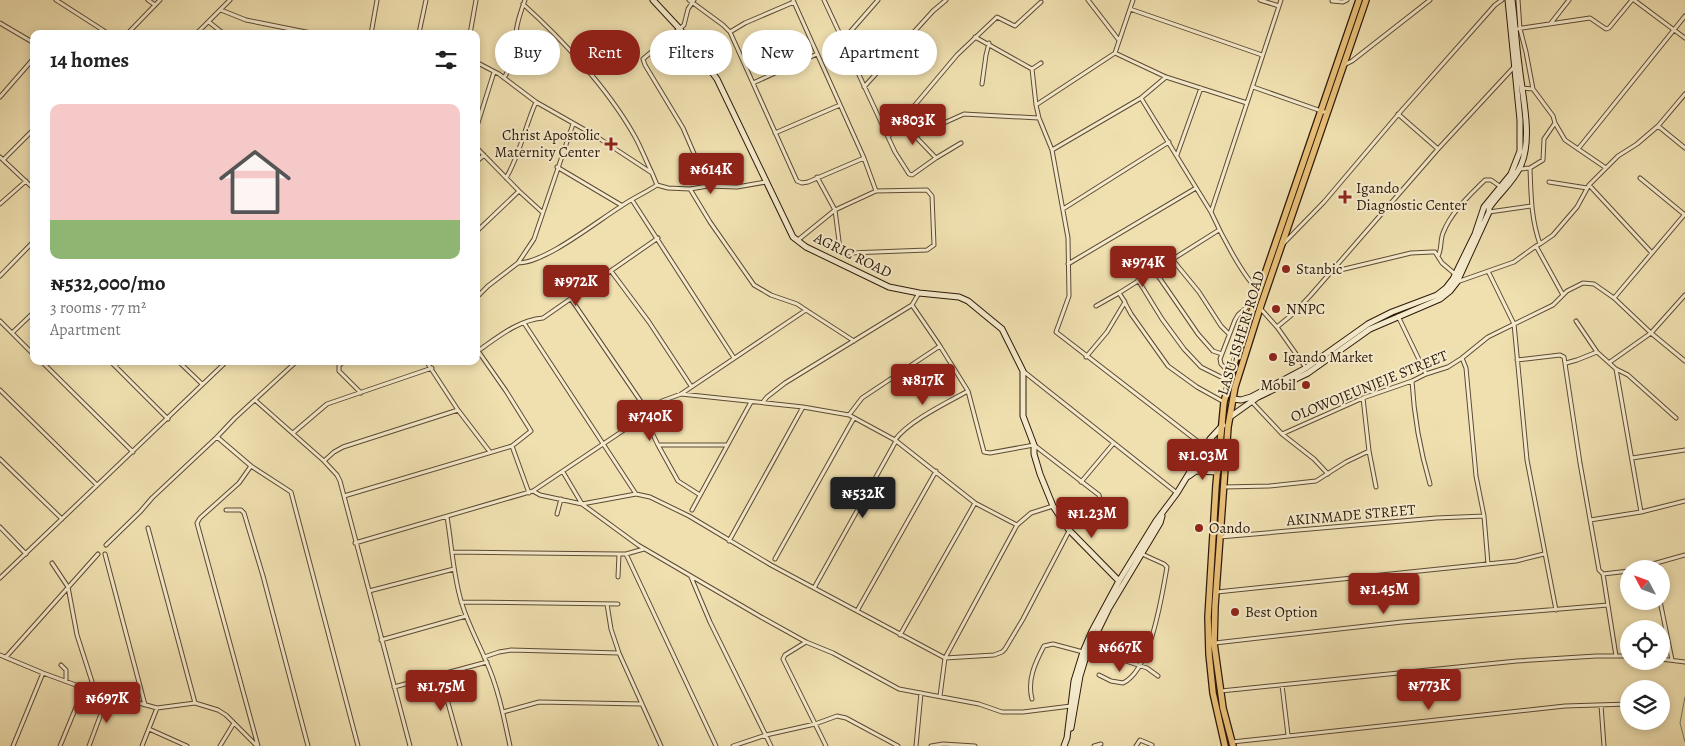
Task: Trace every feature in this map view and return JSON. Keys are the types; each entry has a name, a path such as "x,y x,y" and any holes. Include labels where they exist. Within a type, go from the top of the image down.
{"main road":[{"name":"LASU-ISHERI ROAD","path":"1232,744 1220,691 1214,643 1228,428 1242,363 1284,243 1359,0"},
{"name":"LASU-ISHERI ROAD","path":"1225,746 1213,693 1208,640 1209,592 1224,402 1258,290 1324,112 1344,66 1366,0"}],"street":[{"path":"56,0 103,30"},
{"path":"148,0 154,5"},
{"path":"132,30 160,0"},
{"path":"200,30 230,0"},
{"path":"372,30 377,0"},
{"path":"420,30 426,0"},
{"path":"471,30 476,0"},
{"name":"AGRIC ROAD","path":"653,0 679,28 717,78 790,232 797,241 888,287 919,293 959,297 968,300 1005,333 1023,371 1022,410 1034,445 1034,454 1040,474 1053,506 1069,530 1119,581"},
{"path":"824,0 838,30"},
{"path":"851,30 878,0"},
{"path":"864,88 933,11 946,0"},
{"path":"1088,0 1118,40"},
{"path":"1036,105 1115,53 1133,0"},
{"path":"1260,0 1279,6"},
{"path":"1211,212 1281,0"},
{"path":"1332,1 1343,2 1347,0"},
{"path":"1344,66 1430,0"},
{"path":"1284,243 1294,235 1324,202 1398,114 1495,5 1502,0"},
{"path":"1233,399 1241,400 1251,397 1306,368 1368,324 1442,292 1455,274 1475,234 1484,207 1514,169 1520,151 1517,67 1508,0"},
{"path":"1512,0 1533,89 1553,116 1563,138 1606,168"},
{"path":"1230,417 1252,401 1308,373 1370,328 1440,299 1457,282 1489,212 1489,208 1512,181 1525,153 1526,140 1522,88 1517,67 1518,0"},
{"path":"1550,24 1569,0"},
{"path":"1518,29 1590,18 1606,29 1609,28 1633,0 1685,38"},
{"path":"708,186 683,128 643,62 645,56 684,24 692,1 728,30"},
{"path":"732,31 794,1 864,158 876,191"},
{"path":"504,78 512,65 515,55 517,29 524,2"},
{"path":"524,2 610,98 634,134 657,185"},
{"path":"888,137 944,69 997,17 1015,26 1041,2"},
{"path":"1130,9 1262,55"},
{"path":"221,10 246,20 296,30"},
{"path":"1578,149 1685,16"},
{"path":"209,22 219,30"},
{"path":"1,25 30,41"},
{"path":"732,36 797,181 802,183 817,178 864,158"},
{"path":"975,37 989,43 1032,69"},
{"path":"982,84 989,43"},
{"path":"1115,53 1166,77 1247,103"},
{"path":"753,82 817,54"},
{"path":"1032,69 1041,62"},
{"path":"0,97 30,63"},
{"path":"480,64 504,78 536,102 594,135 652,173"},
{"path":"1517,67 1529,68"},
{"path":"1277,327 1294,313 1332,272 1438,149 1517,67"},
{"path":"1032,69 1036,105 1039,118 1052,150 1068,238 1069,296 1056,332 1204,447"},
{"path":"480,116 494,72"},
{"path":"858,75 888,137 910,175 961,143"},
{"path":"1052,150 1141,98 1166,77"},
{"path":"1253,87 1324,112"},
{"path":"1176,155 1200,88"},
{"path":"1522,88 1533,89"},
{"path":"1457,282 1514,262 1553,235 1576,207 1588,187 1618,156 1637,144 1658,126 1685,94"},
{"path":"1141,98 1211,212 1219,230 1258,290 1246,308 1238,315 1222,354 1221,364 1232,374"},
{"path":"506,178 512,169 536,102"},
{"path":"775,134 840,105"},
{"path":"915,136 964,114 1039,118"},
{"path":"1398,114 1438,149"},
{"path":"899,123 915,136 936,158"},
{"path":"1519,169 1530,168 1542,160 1544,139 1555,123"},
{"path":"480,294 518,263 534,239 573,124"},
{"path":"1658,126 1685,148"},
{"path":"30,133 2,158 30,186"},
{"path":"1063,209 1169,142"},
{"path":"480,151 542,212"},
{"path":"480,158 484,155"},
{"path":"557,167 621,205"},
{"path":"1530,168 1530,206 1538,245 1563,295"},
{"path":"797,241 834,210 876,191 919,190 930,192 932,196 934,245 927,250 843,252 840,249 834,210 817,178"},
{"path":"1640,178 1685,214 1614,298 1651,333 1685,361"},
{"path":"1438,256 1443,232 1451,218 1467,198 1486,180 1491,180 1501,187"},
{"path":"0,204 26,181"},
{"path":"518,263 534,260 566,242 621,205 657,185 668,188 690,189 708,186 736,187 766,182"},
{"path":"1549,182 1588,187 1652,253"},
{"path":"1068,264 1196,188"},
{"path":"690,189 710,222 754,285 771,295 798,304 854,341"},
{"path":"480,228 520,191"},
{"path":"632,200 734,358"},
{"path":"1489,212 1530,206"},
{"path":"1096,306 1120,293 1219,230"},
{"path":"480,347 513,327 533,319 543,318 658,238"},
{"path":"0,276 30,246"},
{"path":"1332,272 1411,252 1435,252 1442,263 1455,274"},
{"path":"1172,259 1199,292 1221,326 1229,334"},
{"path":"1154,270 1198,334 1213,351 1222,354"},
{"path":"611,271 649,322 691,386"},
{"path":"1488,271 1514,324 1527,460 1556,610"},
{"path":"1138,280 1162,319 1184,349 1201,367 1230,381"},
{"name":"OLOWOJEUNJEJE STREET","path":"1282,434 1363,398 1448,367 1488,337 1553,305 1563,295 1587,282 1594,284 1614,298"},
{"path":"763,402 785,384 912,305 919,293"},
{"path":"1120,293 1131,314 1168,366 1197,387 1224,402"},
{"path":"1610,362 1651,333 1685,295"},
{"path":"571,299 648,412"},
{"path":"1086,357 1107,332 1125,302"},
{"path":"912,305 968,391 984,452 990,453 1034,445 1099,495 1100,499 1096,506 1086,513"},
{"path":"1260,308 1277,327 1306,368"},
{"path":"356,543 531,492 563,472 662,402 681,394 806,310"},
{"path":"12,333 30,316"},
{"path":"1398,316 1426,374"},
{"path":"0,321 30,351"},
{"path":"1576,321 1597,352 1616,369 1628,375 1676,418"},
{"path":"524,323 636,494"},
{"path":"849,415 862,398 940,346"},
{"path":"1566,363 1597,352"},
{"path":"344,496 512,446 531,431 506,390 480,353"},
{"path":"1518,360 1560,355 1564,357 1566,363 1572,418 1599,570 1603,574 1616,656"},
{"path":"1462,358 1466,368 1477,485 1484,516 1488,564"},
{"path":"44,365 133,452"},
{"path":"182,365 202,384"},
{"path":"0,578 223,365"},
{"path":"106,545 152,498 293,365"},
{"path":"340,365 339,372 361,393"},
{"path":"429,365 458,410 490,452"},
{"path":"115,366 168,419"},
{"path":"292,434 323,406 432,368"},
{"path":"1616,369 1642,512"},
{"path":"1023,371 1177,493"},
{"path":"1412,381 1414,416 1422,457 1430,484"},
{"path":"0,390 97,486"},
{"path":"814,588 899,434 931,412 968,391"},
{"path":"681,394 763,402 849,415 896,441 975,503 1017,525"},
{"path":"1363,398 1369,451 1376,486"},
{"path":"255,400 324,460 337,475 410,746"},
{"path":"1252,401 1282,434 1314,459 1328,474"},
{"path":"692,510 751,402"},
{"path":"729,541 803,407"},
{"path":"324,460 343,447 458,410"},
{"path":"644,416 678,480 700,495"},
{"path":"775,559 854,418"},
{"path":"1066,746 1071,706 1083,652 1092,631 1119,581 1156,522 1177,493 1204,447 1223,426"},
{"path":"217,437 251,466 291,492 358,746"},
{"path":"1081,482 1113,444"},
{"path":"658,445 727,445"},
{"path":"512,446 531,492 582,504 645,549 691,576 806,642 833,653 894,687 982,704 1002,712 1023,712 1071,706"},
{"path":"1632,458 1685,450"},
{"path":"1224,487 1269,486 1316,481 1346,462 1369,451"},
{"path":"0,459 62,519"},
{"path":"251,466 238,483 197,523 257,746"},
{"path":"1186,478 1196,471 1218,472"},
{"path":"563,472 582,504"},
{"path":"857,611 936,472"},
{"path":"582,504 636,494 660,501 814,588 945,658 994,655 1005,649 1023,619 1069,530"},
{"path":"557,514 561,498"},
{"path":"1590,520 1642,512 1685,501"},
{"path":"900,635 975,503"},
{"path":"940,696 945,658 1017,525 1025,516 1053,506"},
{"path":"226,510 241,510 244,513 263,576 308,746"},
{"path":"1066,746 1076,706 1078,675 1109,608 1160,523 1163,513"},
{"name":"AKINMADE STREET","path":"1220,537 1436,518 1484,516"},
{"path":"447,517 461,602 487,662 503,712 510,746"},
{"path":"0,527 26,554"},
{"path":"148,528 195,703"},
{"path":"453,552 626,554 645,549"},
{"path":"6,658 98,554"},
{"path":"105,554 145,705"},
{"path":"618,577 619,554"},
{"path":"626,554 716,746"},
{"path":"1099,675 1123,683 1130,680 1145,656 1163,597 1167,567 1142,554"},
{"path":"1216,592 1516,561 1544,554"},
{"path":"1670,560 1685,555"},
{"path":"52,563 68,587 77,635 95,691"},
{"path":"369,591 454,568"},
{"path":"1603,574 1620,572"},
{"path":"691,576 710,622 771,746"},
{"path":"461,602 618,604"},
{"path":"607,604 611,629 619,653 662,746"},
{"path":"1214,643 1402,622 1608,606"},
{"path":"1662,610 1672,660 1685,662"},
{"path":"381,640 466,616"},
{"path":"806,642 785,655 783,659 826,746"},
{"path":"1032,699 1030,691 1031,678 1044,646 1053,644 1083,652"},
{"path":"1091,644 1126,661 1140,665 1158,676"},
{"path":"484,657 511,650 619,653"},
{"path":"0,655 84,688 145,705 158,708 195,703 218,710 257,746"},
{"path":"1220,691 1517,661 1620,656"},
{"path":"394,687 487,662"},
{"path":"61,665 66,670 66,681"},
{"path":"13,746 43,673"},
{"path":"440,674 460,746"},
{"path":"1282,685 1288,735"},
{"path":"60,746 84,688"},
{"path":"916,746 922,693"},
{"path":"89,746 108,695"},
{"path":"503,712 538,702 642,704"},
{"path":"1232,744 1288,735 1555,707 1620,704"},
{"path":"1601,705 1604,746"},
{"path":"142,746 158,708"},
{"path":"733,746 766,735 815,724 831,717 842,717 898,746"},
{"path":"220,746 234,723"},
{"path":"149,729 187,746"},
{"path":"1136,746 1140,740 1152,745"},
{"path":"1094,746 1101,744"},
{"path":"932,746 975,746"}],"waterway":[{"path":"1685,697 1680,723 1685,742"}],"place":[{"name":"Christ Apostolic Maternity Center","path":"611,144"},
{"name":"Igando Diagnostic Center","path":"1345,197"},
{"name":"Stanbic","path":"1286,269"},
{"name":"NNPC","path":"1276,309"},
{"name":"Igando Market","path":"1273,357"},
{"name":"Mobil","path":"1306,385"},
{"name":"Oando","path":"1199,528"},
{"name":"Best Option","path":"1235,612"}]}
